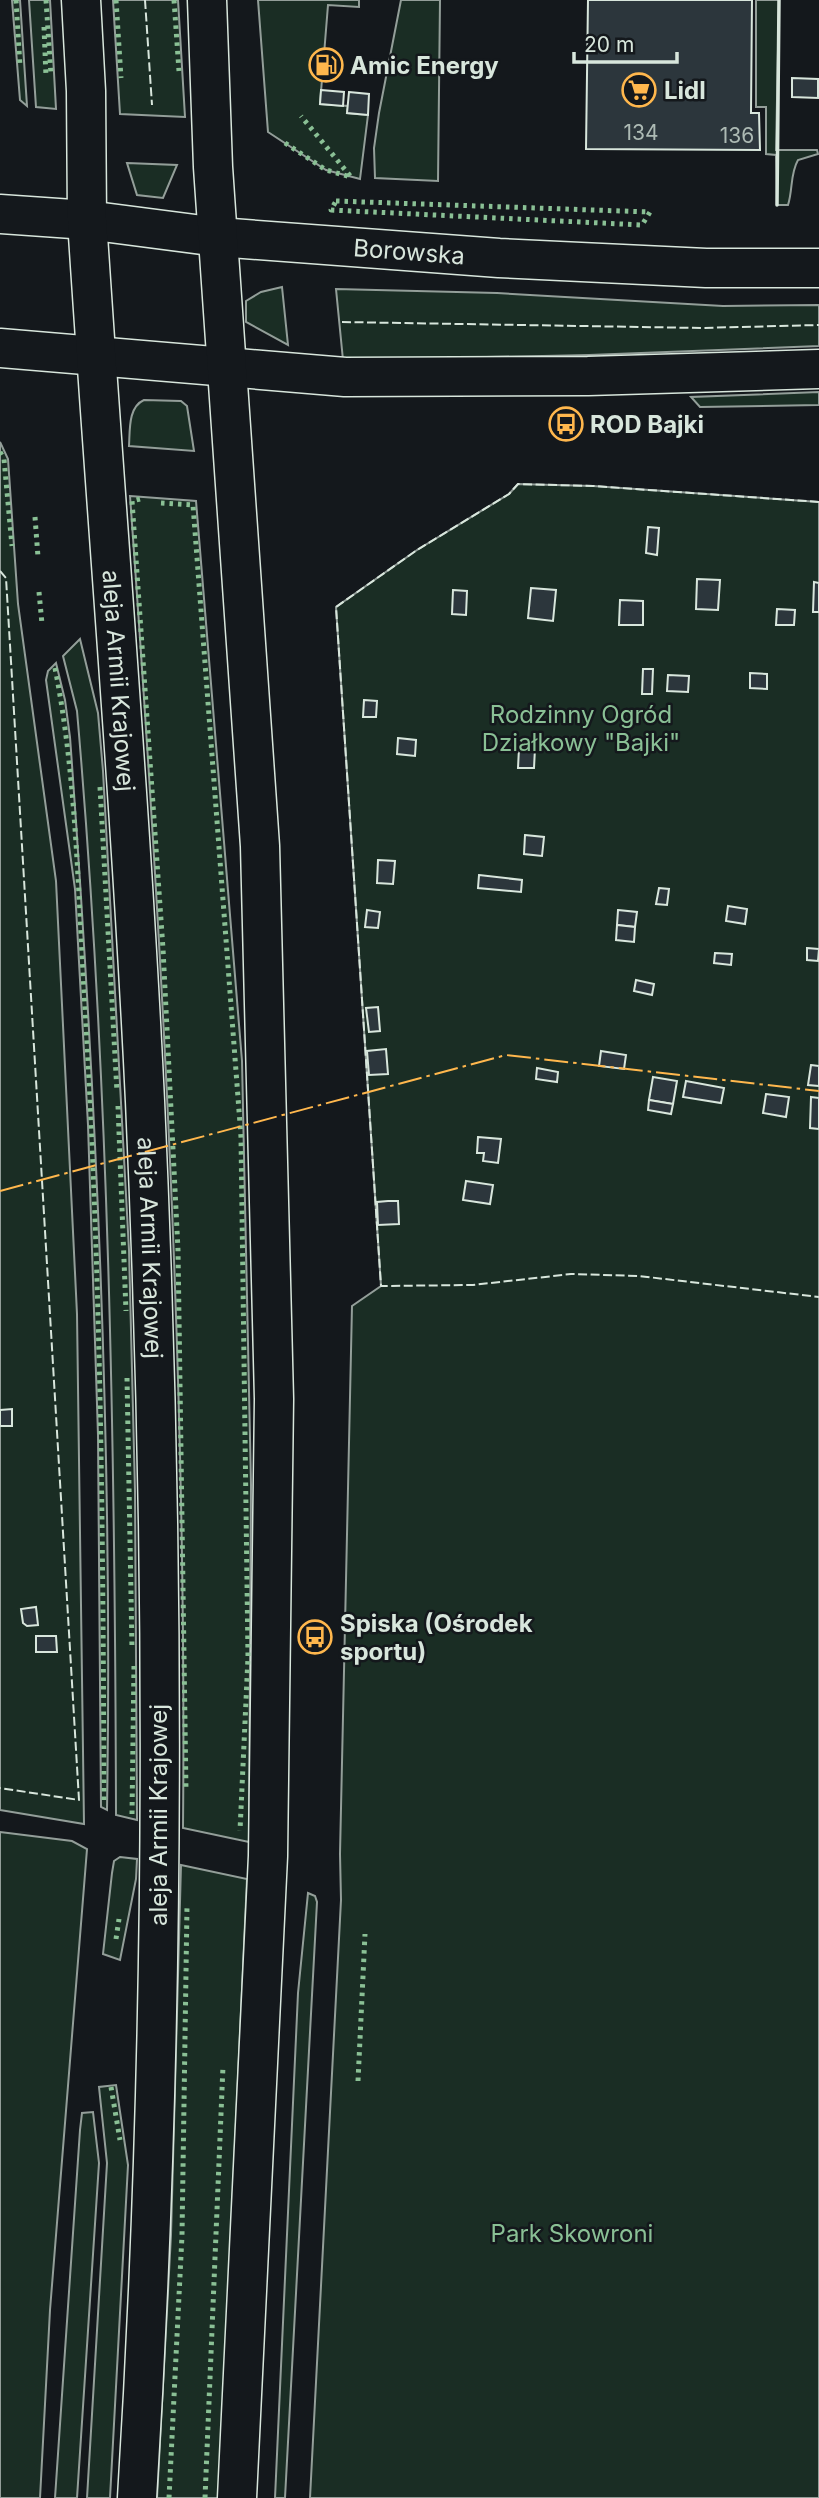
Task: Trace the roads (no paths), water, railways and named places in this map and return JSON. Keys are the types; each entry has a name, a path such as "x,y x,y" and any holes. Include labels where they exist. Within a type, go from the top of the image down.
{"main road":[{"name":"aleja Armii Krajowej","path":"81,0 86,91 87,220 145,1098 156,1420 159,1824 156,2071 136,2498"},
{"path":"207,0 218,237 260,846 274,1399 268,1856 237,2498"},
{"name":"Borowska","path":"0,214 87,220 218,237 525,259 706,268 819,268"},
{"path":"0,348 345,377 588,376 819,369"}],"place":[{"name":"Amic Energy","path":"326,65"},
{"name":"Lidl","path":"639,90"},
{"name":"ROD Bajki","path":"566,424"},
{"name":"Spiska (Ośrodek sportu)","path":"315,1637"}],"park label":[{"name":"Rodzinny Ogród Działkowy \"Bajki\"","path":"581,728"},
{"name":"Park Skowroni","path":"572,2233"}]}
